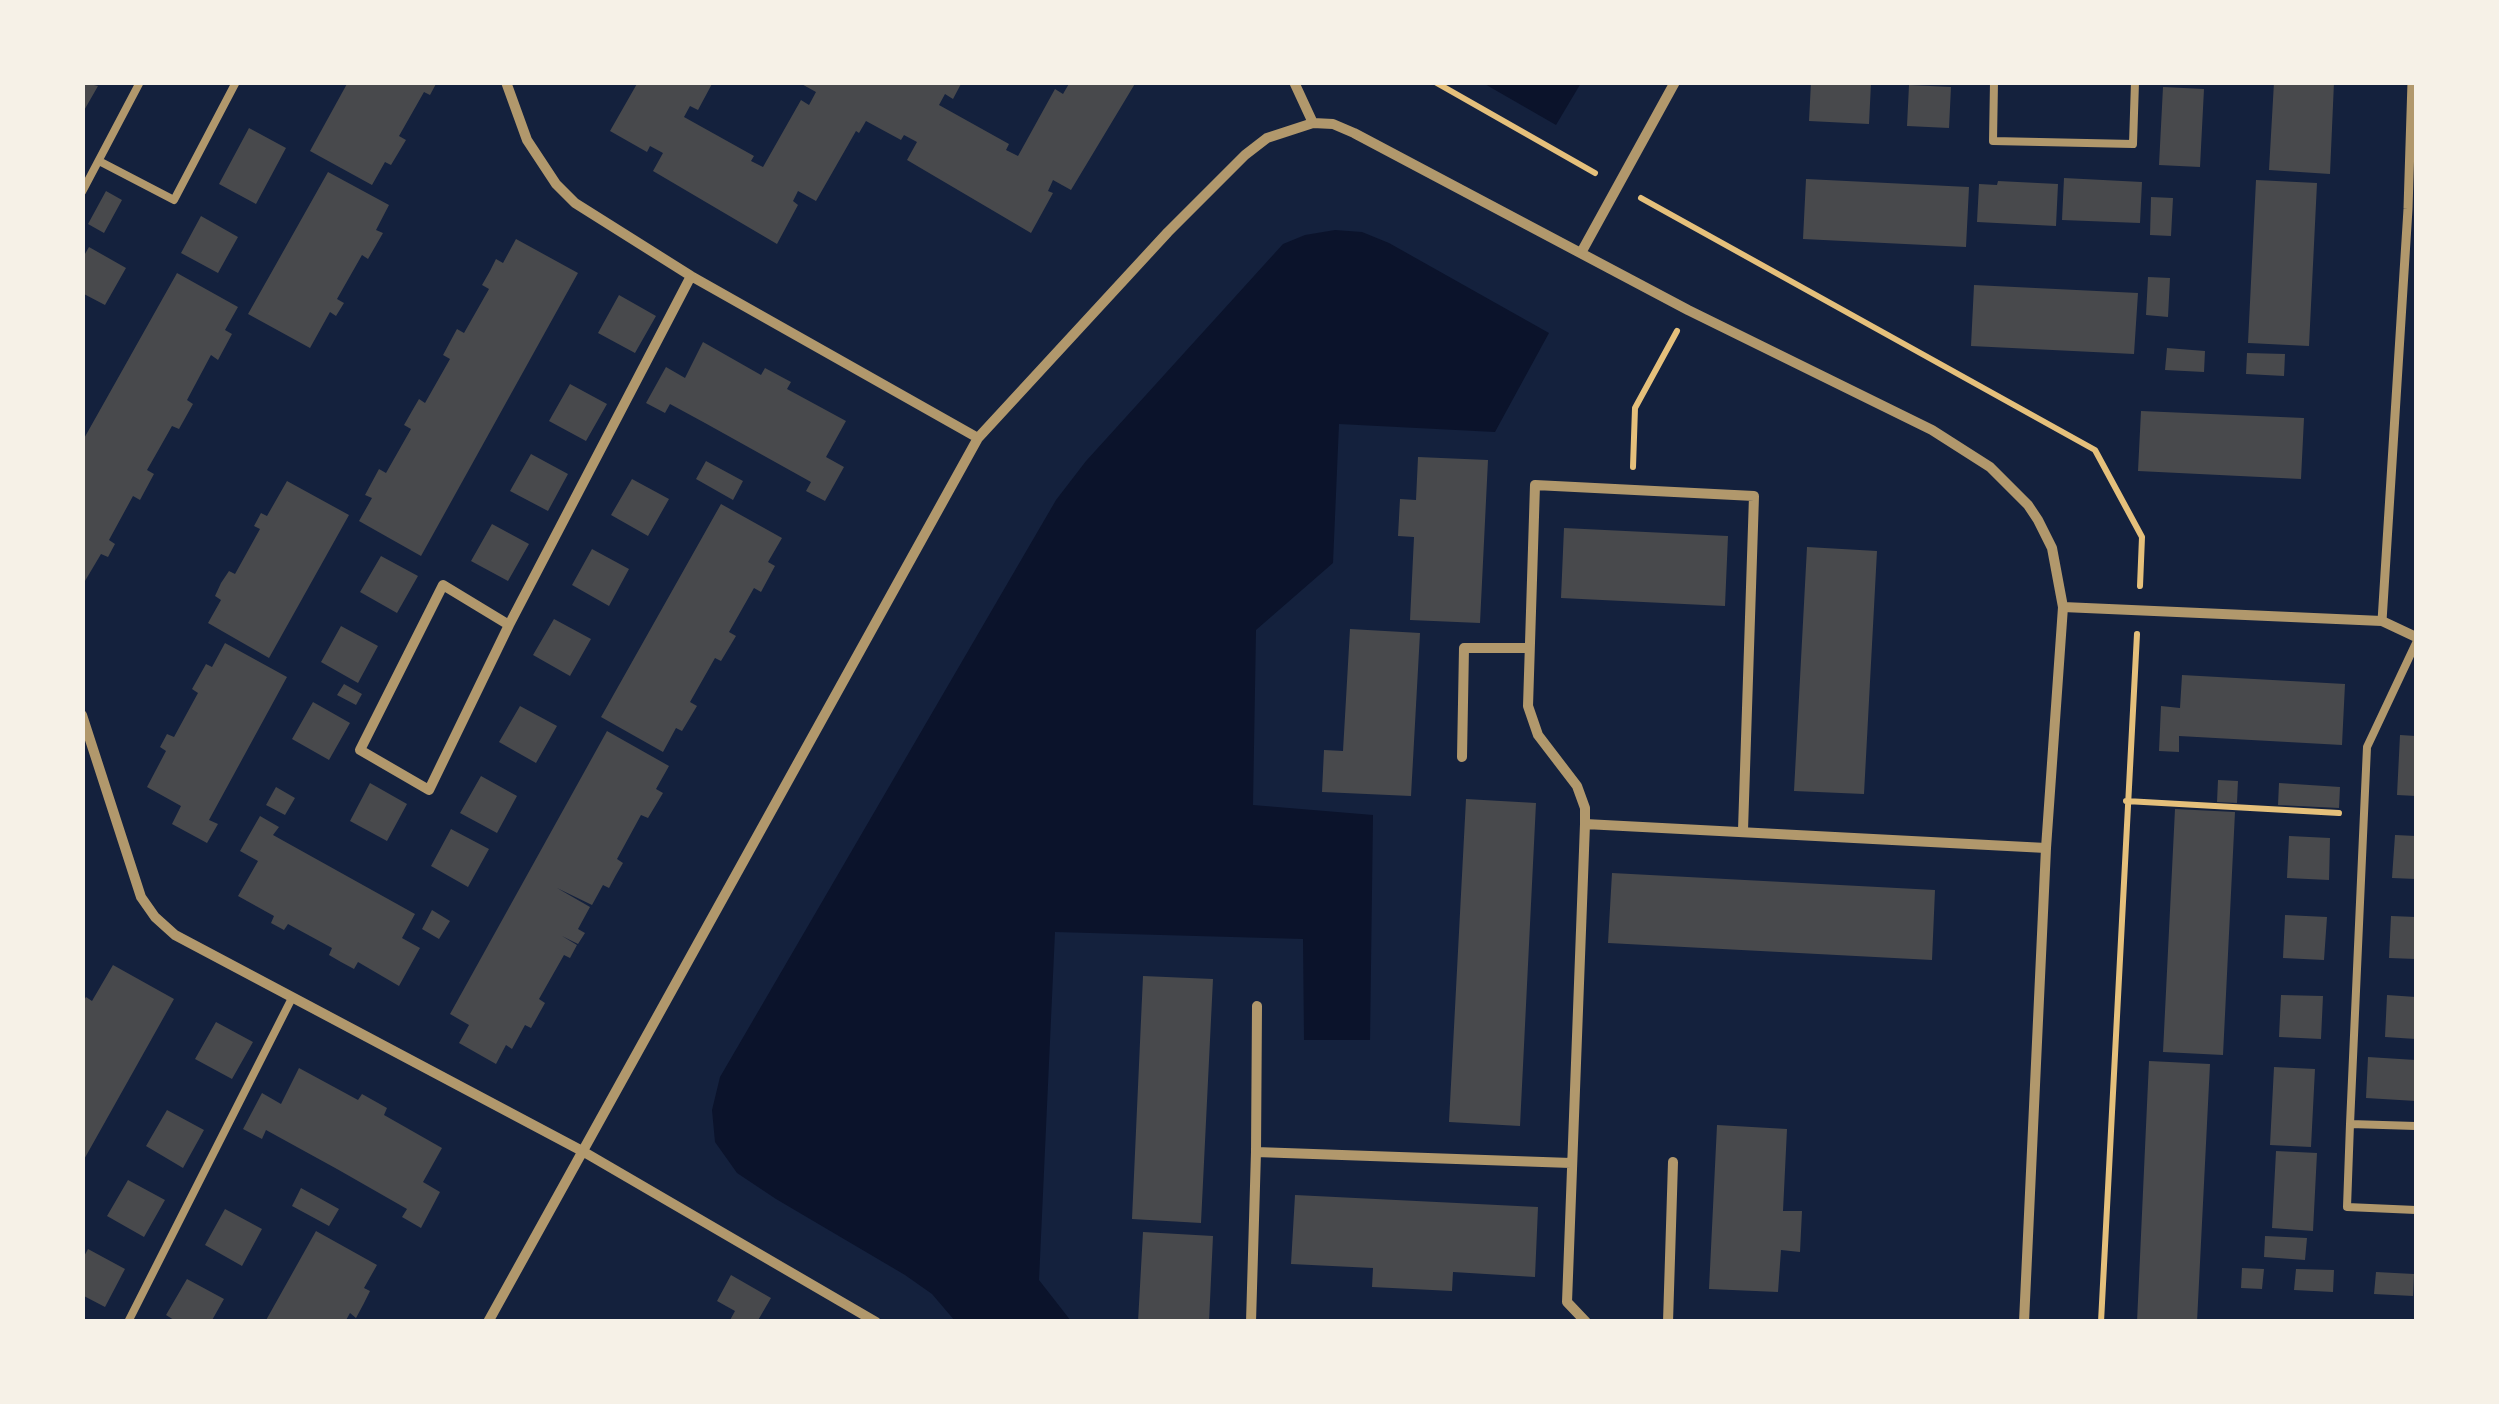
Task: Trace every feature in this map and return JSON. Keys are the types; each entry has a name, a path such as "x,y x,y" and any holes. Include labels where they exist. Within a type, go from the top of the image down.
{"street":[{"path":"506,82 526,140 556,184 575,203 691,276 978,438"},
{"path":"1294,82 1313,123"},
{"path":"1582,252 1674,82"},
{"path":"2382,622 2408,209 2412,82"},
{"path":"488,1322 978,438 1245,154 1267,138 1313,123 1333,124 1354,132 1688,310 1932,430 1990,467 2038,520 2052,548 2063,606 2046,848 2024,1322"},
{"path":"509,625 442,586 360,750 429,790 509,625 691,276"},
{"path":"1586,1322 1567,1302 1585,808 1578,786 1531,723 1529,648 1535,485 1754,496 1743,830"},
{"path":"2063,606 2382,622 2416,640"},
{"path":"1462,756 1464,648 1529,648"},
{"path":"82,714 141,897 174,935 584,1152 876,1322"},
{"path":"1585,824 2046,848"},
{"path":"1251,1322 1257,1006"},
{"path":"1256,1152 1570,1163"},
{"path":"1668,1322 1673,1162"}],"lane":[{"path":"82,192 140,82"},
{"path":"99,161 174,200 236,82"},
{"path":"1994,82 1993,141 2133,144 2134,82"},
{"path":"2416,640 2366,748 2347,1207 2416,1210"},
{"path":"128,1322 292,998"},
{"path":"2350,1124 2416,1126"}],"path":[{"path":"1435,82 2095,450 2142,537 2101,1322"},
{"path":"1632,488 1634,408 1688,310"},
{"path":"2126,801 2364,814"}],"water":[{"path":"1483,83 1581,83 1556,125"},
{"path":"1335,230 1362,232 1389,243 1549,333 1495,432 1339,424 1333,563 1256,630 1253,805 1373,815 1370,1040 1304,1040 1303,939 1055,932 1039,1280 1071,1321 955,1321 932,1294 905,1275 737,1173 715,1142 712,1110 720,1077 1056,500 1086,461 1283,244"}],"building":[{"path":"82,82 98,86 82,114"},
{"path":"348,82 437,82 430,95 424,92 399,136 406,140 391,165 385,162 372,185 310,151"},
{"path":"638,82 713,82 698,110 690,106 684,117 754,156 751,161 763,167 801,100 809,105 816,92 798,82 962,82 953,99 945,94 939,105 1009,144 1006,150 1018,156 1055,89 1063,94 1070,82 1136,82 1071,190 1053,180 1048,191 1053,193 1031,233 907,160 917,142 904,135 901,140 866,121 859,133 856,131 816,201 798,191 793,201 798,205 777,244 653,171 663,153 650,146 647,152 610,131"},
{"path":"1811,82 1871,83 1869,124 1809,121"},
{"path":"2274,82 2334,82 2330,174 2269,170"},
{"path":"1909,85 1951,87 1949,128 1907,126"},
{"path":"2163,87 2204,89 2200,167 2159,165"},
{"path":"249,128 286,148 256,204 219,184"},
{"path":"328,172 389,205 376,230 383,233 368,259 362,255 337,299 344,303 336,316 330,312 310,348 248,314"},
{"path":"2064,178 2142,182 2140,223 2062,220"},
{"path":"1806,179 1969,187 1966,247 1803,239"},
{"path":"2256,180 2317,183 2309,346 2248,343"},
{"path":"1998,181 2058,184 2056,226 1977,222 1979,184 1997,185"},
{"path":"106,191 122,200 104,233 88,224"},
{"path":"2151,197 2173,198 2171,236 2150,235"},
{"path":"201,216 238,237 218,273 181,253"},
{"path":"516,239 578,273 421,556 359,521 372,498 365,495 379,469 386,473 411,429 404,425 419,399 425,403 450,359 443,355 457,329 464,333 489,289 482,285 496,259 503,263"},
{"path":"89,247 126,268 105,305 82,293 82,259"},
{"path":"177,273 238,307 225,330 232,334 218,360 211,355 187,400 193,404 179,429 172,426 147,470 154,474 140,500 133,496 109,540 115,544 108,557 101,554 82,586 82,442"},
{"path":"2148,277 2170,278 2168,317 2146,315"},
{"path":"1974,285 2138,293 2134,354 1971,346"},
{"path":"619,295 656,316 635,353 598,333"},
{"path":"703,342 761,375 765,368 791,382 787,389 846,421 826,457 844,467 825,501 806,491 811,482 705,423 670,404 665,413 646,403 666,367 685,378"},
{"path":"2167,348 2205,351 2204,372 2165,370"},
{"path":"2247,353 2285,354 2284,376 2246,374"},
{"path":"570,384 607,404 586,441 549,421"},
{"path":"2141,411 2304,418 2301,479 2138,471"},
{"path":"531,454 568,474 548,511 510,491"},
{"path":"1418,457 1488,460 1480,623 1410,620 1414,537 1398,536 1400,499 1416,500"},
{"path":"706,461 743,481 733,500 696,479"},
{"path":"632,479 669,499 648,536 611,515"},
{"path":"287,481 349,515 269,658 208,623 221,600 215,596 221,583 229,571 235,574 260,529 254,526 261,513 267,516"},
{"path":"721,504 782,538 768,562 775,566 761,592 754,588 729,632 736,636 721,661 715,658 690,702 697,706 682,731 676,728 663,752 601,717"},
{"path":"492,524 529,544 508,581 471,561"},
{"path":"1564,528 1728,536 1725,606 1561,598"},
{"path":"1807,547 1877,551 1864,794 1794,791"},
{"path":"592,549 629,569 609,606 572,585"},
{"path":"381,556 418,576 397,613 360,592"},
{"path":"554,619 591,639 570,676 533,655"},
{"path":"341,626 378,646 358,683 321,662"},
{"path":"1350,629 1420,633 1411,796 1322,792 1324,750 1343,751"},
{"path":"225,643 287,677 209,820 218,824 207,843 172,824 181,806 147,787 166,751 160,747 167,734 174,737 198,693 192,689 206,664 212,667"},
{"path":"2182,675 2345,684 2342,745 2179,736 2179,752 2159,751 2161,706 2180,708"},
{"path":"344,684 362,694 356,705 337,695"},
{"path":"313,702 350,723 329,760 292,739"},
{"path":"520,706 557,726 536,763 499,742"},
{"path":"607,731 669,766 656,789 663,793 648,818 641,815 617,859 623,863 609,888 603,885 592,905 557,888 590,907 578,929 585,933 578,944 562,936 577,945 570,958 564,955 539,999 545,1003 531,1028 525,1025 512,1049 506,1045 496,1064 459,1043 469,1025 450,1014"},
{"path":"2400,735 2416,736 2416,796 2397,795"},
{"path":"481,776 517,796 497,833 460,813"},
{"path":"2218,780 2238,781 2237,803 2217,802"},
{"path":"370,783 407,804 387,841 350,821"},
{"path":"2279,783 2340,787 2339,808 2278,805"},
{"path":"276,787 295,798 285,815 266,805"},
{"path":"1466,799 1536,803 1520,1126 1449,1122"},
{"path":"2175,809 2235,812 2223,1055 2163,1052"},
{"path":"260,816 279,827 273,835 415,914 402,938 420,948 399,986 358,962 354,969 341,962 329,955 332,948 288,924 284,930 271,923 274,916 238,896 258,861 240,851"},
{"path":"451,829 489,849 468,887 431,866"},
{"path":"2395,835 2416,836 2416,879 2392,878"},
{"path":"2289,836 2330,838 2329,880 2287,878"},
{"path":"1612,873 1935,890 1932,960 1608,943"},
{"path":"432,910 450,921 439,939 422,929"},
{"path":"2285,915 2327,917 2324,960 2283,958"},
{"path":"2391,916 2416,917 2416,959 2389,958"},
{"path":"113,965 174,999 82,1163 82,1003 86,997 92,1001"},
{"path":"1143,976 1213,979 1201,1223 1132,1219"},
{"path":"2281,995 2323,996 2321,1039 2279,1037"},
{"path":"2387,995 2416,997 2416,1039 2385,1037"},
{"path":"216,1022 253,1042 232,1079 195,1059"},
{"path":"2368,1057 2416,1060 2416,1101 2366,1098"},
{"path":"2149,1061 2210,1064 2197,1322 2137,1322"},
{"path":"2274,1067 2315,1069 2311,1147 2270,1145"},
{"path":"299,1068 358,1100 362,1094 387,1108 384,1115 442,1148 423,1182 440,1192 421,1228 402,1217 407,1209 337,1169 266,1130 262,1139 243,1129 262,1093 281,1104"},
{"path":"167,1110 204,1130 183,1168 146,1146"},
{"path":"1717,1125 1787,1129 1783,1211 1802,1211 1800,1252 1781,1250 1778,1292 1709,1289"},
{"path":"2276,1151 2317,1153 2313,1231 2272,1228"},
{"path":"128,1180 165,1200 144,1237 107,1216"},
{"path":"301,1188 339,1209 329,1226 292,1206"},
{"path":"1295,1195 1538,1207 1535,1277 1453,1272 1452,1291 1372,1287 1373,1268 1291,1264"},
{"path":"225,1209 262,1229 242,1266 205,1245"},
{"path":"316,1231 377,1265 364,1288 370,1291 356,1318 350,1313 345,1322 265,1322"},
{"path":"1143,1232 1213,1236 1209,1322 1138,1322"},
{"path":"2265,1236 2307,1238 2305,1260 2264,1257"},
{"path":"88,1249 125,1269 105,1307 82,1295 82,1260"},
{"path":"2242,1268 2264,1269 2262,1289 2241,1288"},
{"path":"2296,1269 2334,1270 2333,1292 2294,1290"},
{"path":"2376,1272 2414,1274 2413,1296 2374,1294"},
{"path":"731,1275 771,1298 757,1322 729,1322 735,1311 717,1301"},
{"path":"187,1279 224,1299 211,1322 177,1322 166,1315"}]}
